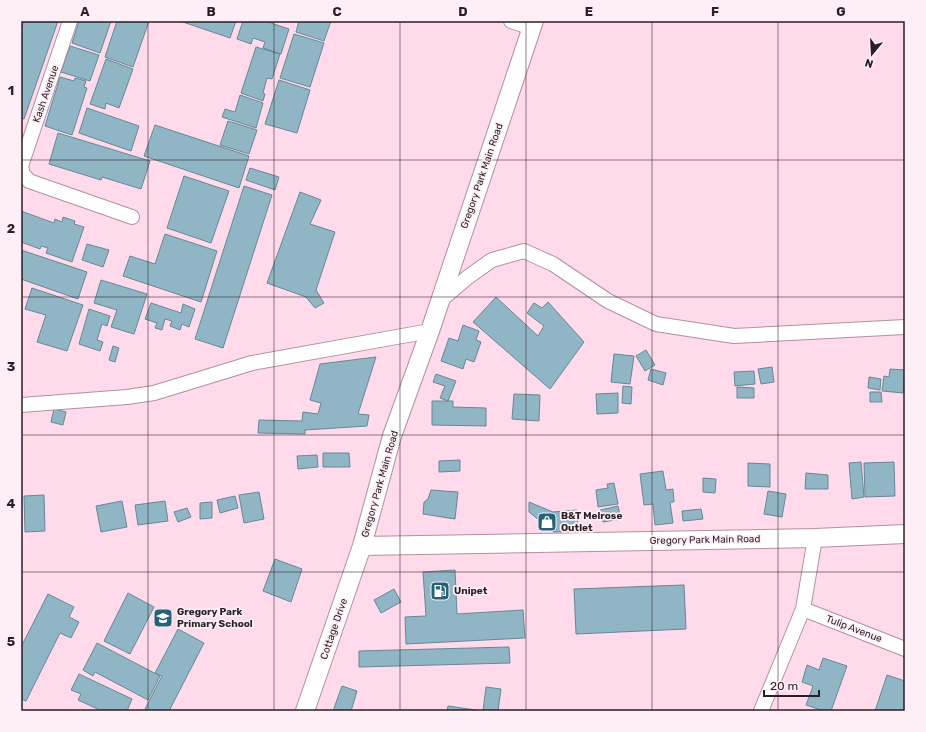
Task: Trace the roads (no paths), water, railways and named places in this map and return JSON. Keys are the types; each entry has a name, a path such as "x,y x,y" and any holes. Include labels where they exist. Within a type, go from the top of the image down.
{"street":[{"name":"Kash Avenue","path":"70,21 21,167 23,174 29,181 132,217"},
{"path":"511,21 533,24"},
{"name":"Gregory Park Main Road","path":"533,24 430,331 392,436 362,546 815,538 905,534"},
{"path":"439,302 468,277 492,260 524,251 553,264 608,301 656,324 734,336 905,327"},
{"path":"21,404 126,397 154,393 252,363 430,331"},
{"path":"761,711 803,609 815,538"},
{"name":"Cottage Drive","path":"305,711 362,546"},
{"name":"Tulip Avenue","path":"803,609 905,649"}],"place":[{"name":"B&T Melrose Outlet","path":"547,522"},
{"name":"Unipet","path":"440,591"},
{"name":"Gregory Park Primary School","path":"163,618"}]}
